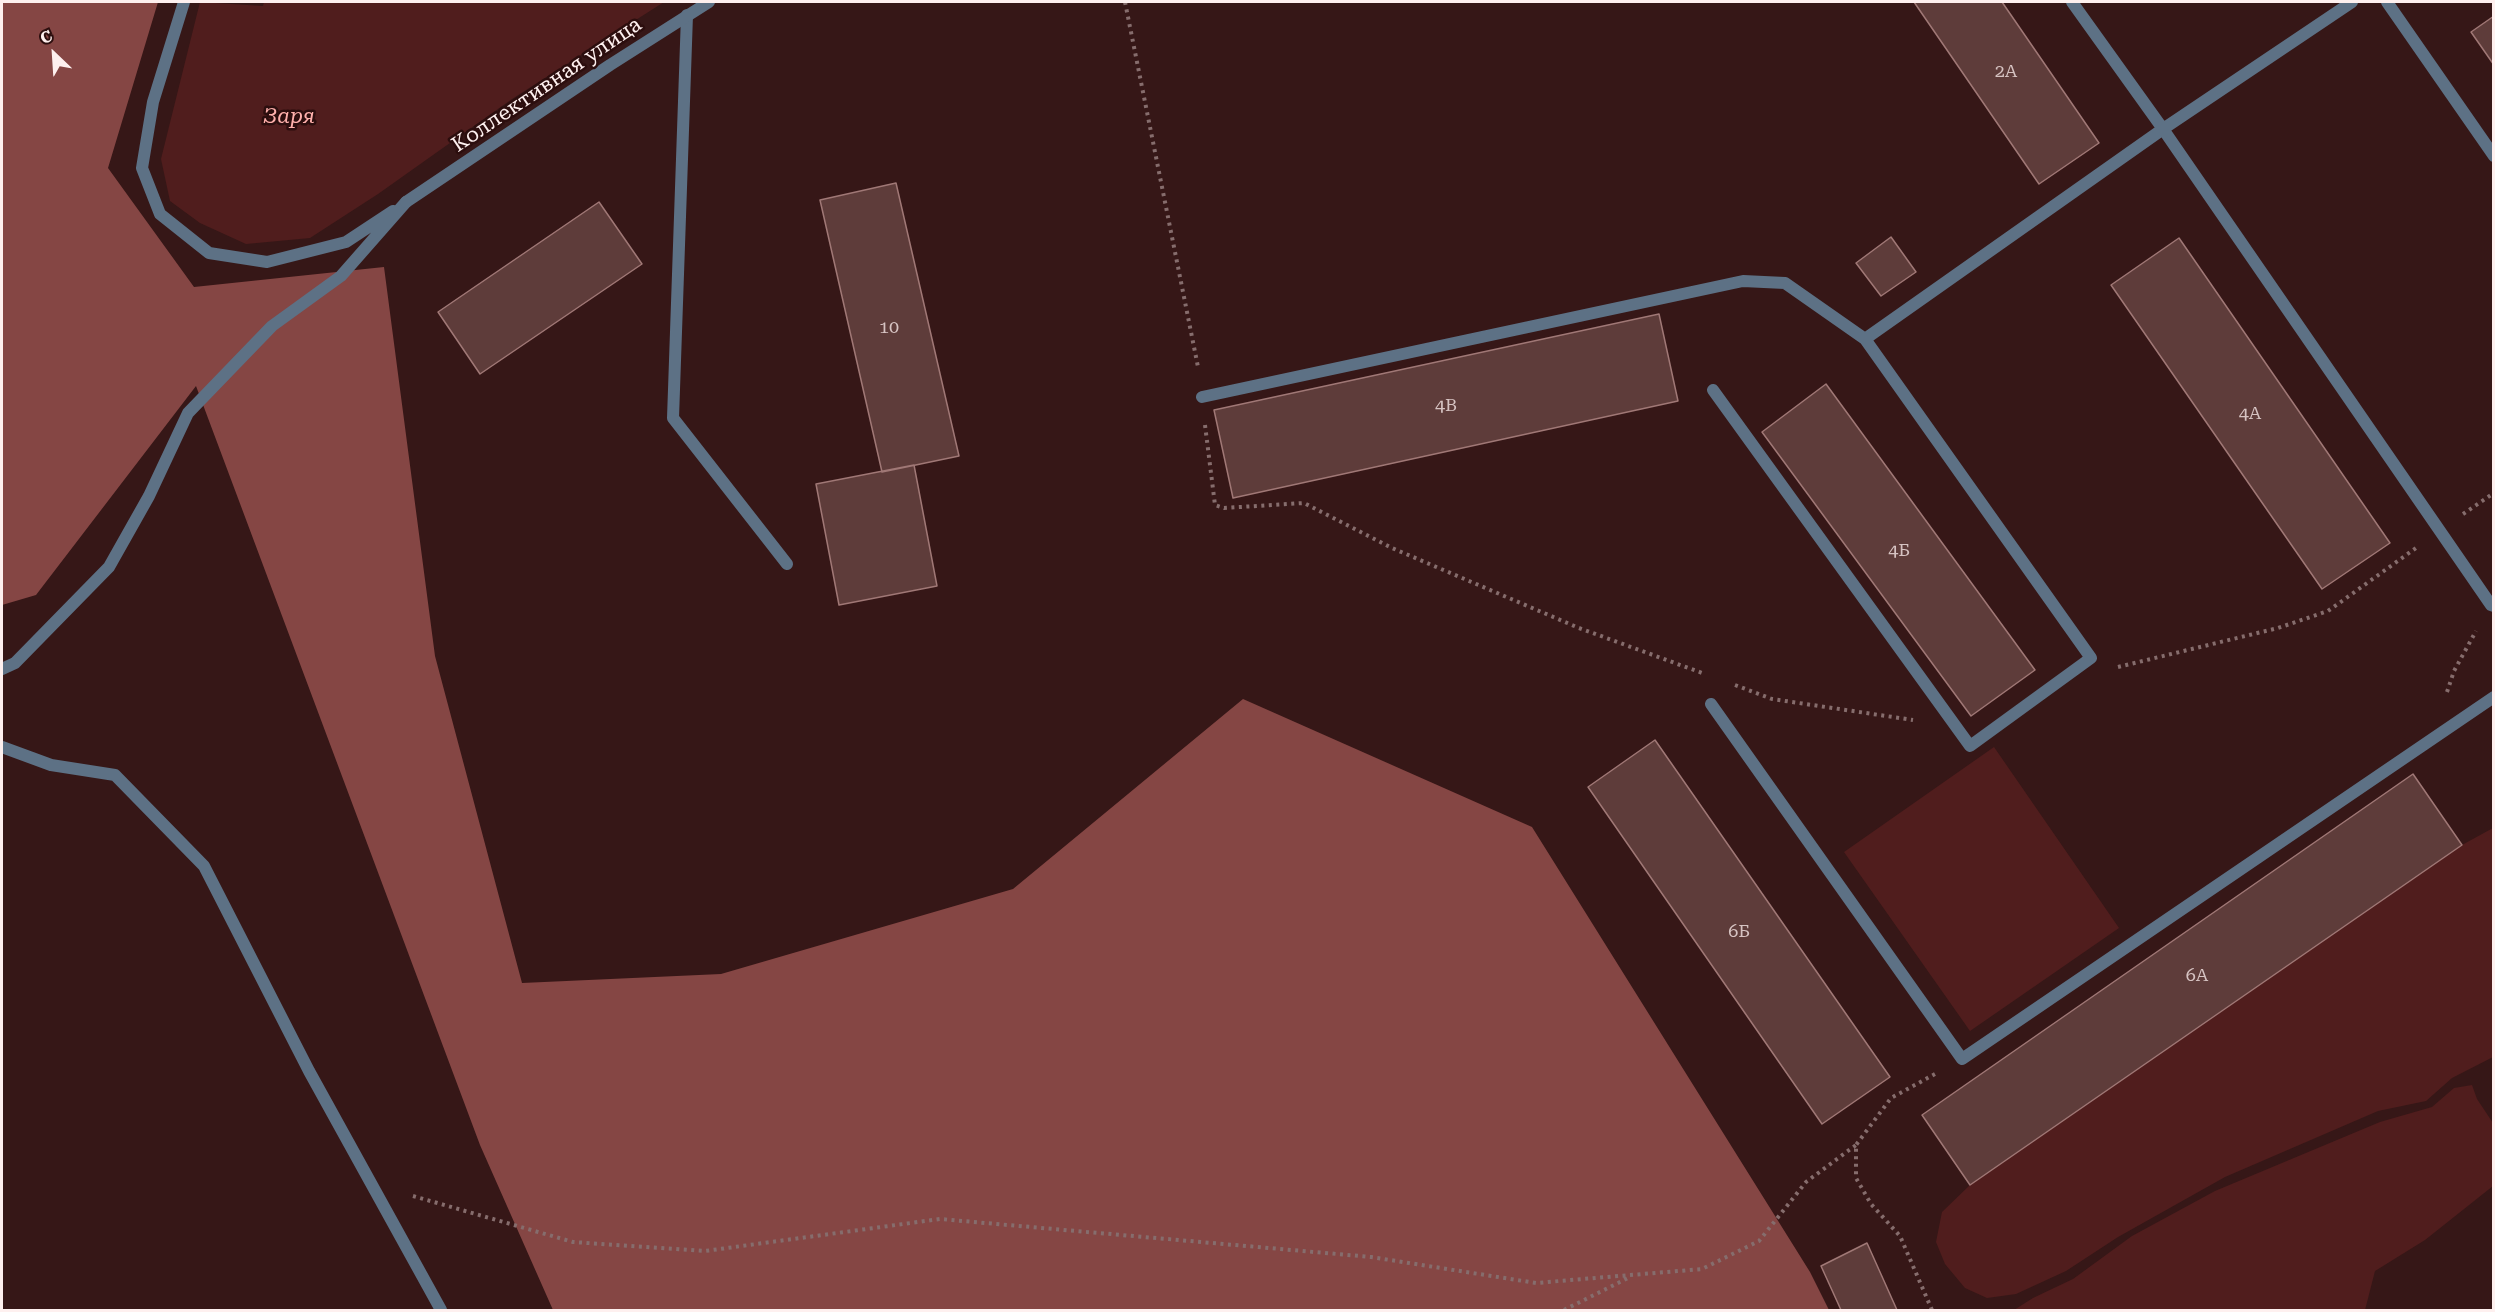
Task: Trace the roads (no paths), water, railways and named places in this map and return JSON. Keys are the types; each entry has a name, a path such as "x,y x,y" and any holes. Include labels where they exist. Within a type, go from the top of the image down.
{"street":[{"name":"Коллективная улица","path":"184,2 153,102 142,168 160,214 209,253 267,262 346,242 709,2"},
{"path":"2072,2 2163,129 2492,605"},
{"path":"1865,339 2163,129 2352,2"},
{"path":"2387,2 2493,156"},
{"path":"687,15 673,418 787,564"},
{"path":"2,669 15,663 108,567 149,496 188,413 272,326 341,276 406,202"},
{"path":"1202,397 1743,281 1785,283 1865,339 2091,658 1970,746 1713,390"},
{"path":"1711,704 1962,1059 2493,698"},
{"path":"2,747 51,765 115,775 204,866 309,1071 441,1311"}],"park label":[{"name":"Заря","path":"289,117"}]}
